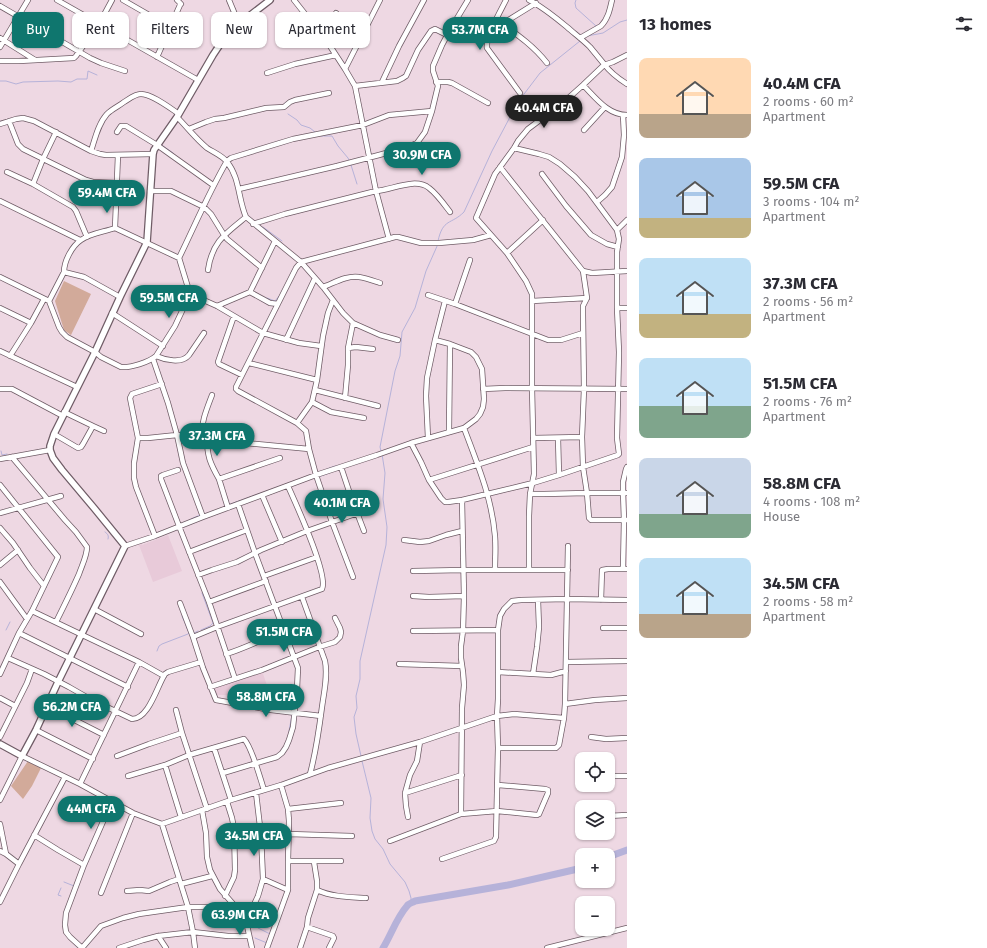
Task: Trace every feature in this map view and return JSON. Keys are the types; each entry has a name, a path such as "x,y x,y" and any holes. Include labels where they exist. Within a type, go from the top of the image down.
{"main road":[{"path":"254,12 270,0"},
{"path":"0,744 22,756 125,546 53,458 50,446 63,414 146,242 153,154 157,145 178,115 218,48"}],"street":[{"path":"21,12 28,0"},
{"path":"56,0 78,12"},
{"path":"106,12 112,0"},
{"path":"123,0 144,12"},
{"path":"177,0 180,5 177,12"},
{"path":"229,0 234,12"},
{"path":"294,0 303,12"},
{"path":"345,69 356,50 380,0"},
{"path":"382,82 399,46 424,0"},
{"path":"239,189 337,166 408,147 417,142 425,132 438,90 438,86 432,71 433,66 447,35 468,0"},
{"path":"506,0 487,43 487,48 520,93"},
{"path":"530,0 550,13 580,38 598,56 604,65 627,84"},
{"path":"580,38 603,24 609,14 612,0"},
{"path":"502,24 536,3"},
{"path":"0,6 12,12"},
{"path":"497,20 522,38 539,53 547,63"},
{"path":"0,47 2,39 12,25"},
{"path":"355,86 403,78 406,76 418,50 431,31 435,30 447,35"},
{"path":"2,39 35,60"},
{"path":"129,41 198,80"},
{"path":"64,43 90,58 125,71"},
{"path":"0,61 71,59 76,56 83,48"},
{"path":"157,57 161,48"},
{"path":"331,48 355,86 376,192 389,239"},
{"path":"267,73 295,64 336,55"},
{"path":"529,570 528,516 534,474 532,294 530,288 507,253 476,218 495,174 528,129 583,85 604,65 627,55"},
{"path":"436,82 452,83 488,104"},
{"path":"583,85 605,107 614,112 625,115 625,157 612,186 597,202"},
{"path":"189,130 215,119 266,108 281,108 295,100 328,93"},
{"path":"91,151 101,123 111,111 130,98 141,94 155,98 178,115 189,130 207,147 227,161 234,174 239,189 243,211 246,217 253,224 301,262 353,323 380,335 398,340"},
{"path":"584,130 605,107"},
{"path":"154,358 175,326 190,294 179,258 213,185 227,161 234,157 293,139 363,125 389,115 432,111"},
{"path":"0,124 23,118 34,121 91,151 100,154 153,154"},
{"path":"9,121 20,147 86,180 93,182 117,183"},
{"path":"117,132 121,126 126,126 157,145 213,185"},
{"path":"33,184 56,132"},
{"path":"411,443 429,480 445,502 462,500 533,483 619,454 617,438 619,352 617,271 619,239 617,230 597,202 575,177 560,164 549,157 514,148"},
{"path":"115,228 118,155"},
{"path":"500,167 583,271 587,298 583,306 584,389 582,438 583,467 589,518 626,520"},
{"path":"7,172 74,206 87,236"},
{"path":"542,174 591,235 618,248"},
{"path":"253,224 285,214 411,184 422,184 428,188 450,212"},
{"path":"150,191 171,191 204,207 211,214 224,235 262,268"},
{"path":"0,201 80,240"},
{"path":"208,270 209,262 220,238 246,217"},
{"path":"507,253 543,220"},
{"path":"617,230 627,220"},
{"path":"179,258 115,228 87,236 80,240 68,255 64,272 49,301 62,332 67,337 121,367 129,367 154,358 183,360 187,358 204,333"},
{"path":"353,577 316,475 306,431 297,423 238,391 236,387 296,268 301,262 398,237 421,243 451,243 474,240 490,235"},
{"path":"217,306 250,292 275,241"},
{"path":"455,304 470,260"},
{"path":"583,271 592,273 627,271"},
{"path":"64,272 84,277 120,297"},
{"path":"323,287 356,276 380,283"},
{"path":"0,277 49,301"},
{"path":"286,340 315,278"},
{"path":"250,292 270,304 278,304"},
{"path":"190,294 217,306 263,333 299,343 321,346"},
{"path":"428,295 548,340 561,340 583,333"},
{"path":"532,302 587,298"},
{"path":"10,356 44,299"},
{"path":"297,423 312,402 317,380 321,346 326,322 333,300"},
{"path":"428,438 426,396 427,378 445,301"},
{"path":"270,304 274,312"},
{"path":"0,308 31,323"},
{"path":"617,308 627,308"},
{"path":"112,313 163,346"},
{"path":"234,316 218,362 219,364 242,375"},
{"path":"345,398 348,348 353,323"},
{"path":"125,546 316,475 411,443 464,428 476,419 483,407 484,399 482,369 476,356 471,352 435,340"},
{"path":"449,432 450,344"},
{"path":"348,348 356,347 373,349"},
{"path":"0,351 77,387"},
{"path":"154,358 177,435 183,463 203,517"},
{"path":"248,363 317,380"},
{"path":"155,536 134,478 134,463 138,438 130,396 162,384"},
{"path":"0,389 12,390 104,431"},
{"path":"483,389 627,389"},
{"path":"315,390 378,406"},
{"path":"201,437 202,424 212,396"},
{"path":"312,402 331,412 364,418"},
{"path":"54,434 78,448 83,444 92,426"},
{"path":"464,428 488,494 493,516 496,537 495,570"},
{"path":"138,438 177,435 309,449"},
{"path":"207,438 208,457 219,479 228,508"},
{"path":"533,438 582,438"},
{"path":"558,438 559,475"},
{"path":"429,480 533,447"},
{"path":"0,459 50,450"},
{"path":"12,457 87,547 86,555 72,590 56,622"},
{"path":"219,479 280,458"},
{"path":"341,467 364,531"},
{"path":"601,600 602,570 625,569 626,520 625,492 623,482 627,467"},
{"path":"178,470 161,476 178,526 209,602 235,679"},
{"path":"0,485 58,557 0,674"},
{"path":"192,637 302,597 324,587 317,557 288,486"},
{"path":"530,494 625,492"},
{"path":"262,495 282,542"},
{"path":"0,512 61,496"},
{"path":"461,814 464,685 461,646 464,596 462,500"},
{"path":"223,774 277,757 282,753 293,728 298,673 298,668 276,606 238,504"},
{"path":"198,575 237,562 307,531 358,513"},
{"path":"0,528 13,543 44,586"},
{"path":"189,552 247,530"},
{"path":"404,540 424,542 462,531"},
{"path":"498,748 558,748 564,718 565,704 568,546"},
{"path":"0,565 18,550"},
{"path":"209,602 317,557"},
{"path":"413,571 568,570"},
{"path":"0,582 27,619"},
{"path":"413,596 464,596"},
{"path":"302,597 326,668 325,690 310,774"},
{"path":"442,859 494,841 497,834 498,630 500,616 504,609 512,601 521,600 627,600"},
{"path":"533,674 537,647 538,600"},
{"path":"180,603 216,700 271,710 321,716"},
{"path":"94,609 141,634"},
{"path":"32,611 139,662 164,676"},
{"path":"210,687 262,670 335,642 340,637 341,632 335,618"},
{"path":"603,628 627,628"},
{"path":"413,631 498,630"},
{"path":"226,654 240,650 268,637 284,632"},
{"path":"19,633 128,687"},
{"path":"8,658 132,719 137,718 145,711 151,703 164,676 168,672 201,662"},
{"path":"566,662 627,661"},
{"path":"80,784 139,662"},
{"path":"399,664 462,666"},
{"path":"0,737 27,683 32,669"},
{"path":"498,672 551,676 566,671"},
{"path":"0,698 15,706"},
{"path":"565,704 627,698"},
{"path":"47,706 104,735"},
{"path":"176,710 204,809 207,857 210,870 212,876 225,896 246,920 252,948"},
{"path":"0,800 22,756 80,784 133,813 162,824 310,774 420,742 497,716 514,714 564,718"},
{"path":"36,730 92,759"},
{"path":"117,756 182,733"},
{"path":"591,737 606,739 627,738"},
{"path":"128,776 165,765 189,755 244,740 246,741 264,790"},
{"path":"408,817 405,793 410,774 417,761 420,742"},
{"path":"214,748 223,774 234,828 235,870 234,877 225,896"},
{"path":"165,765 182,817"},
{"path":"405,793 462,775"},
{"path":"615,776 627,776"},
{"path":"0,902 18,864 65,777"},
{"path":"268,948 288,890 288,809 281,785"},
{"path":"390,841 461,814 497,811 537,815 539,814 548,793 548,790 545,788 498,785"},
{"path":"246,920 258,896 263,879 261,835 256,793"},
{"path":"112,801 84,865 66,913 66,932 82,948 101,926 123,918 139,914 188,907 235,907"},
{"path":"288,809 341,803"},
{"path":"102,893 133,813"},
{"path":"615,816 627,815"},
{"path":"0,824 6,854"},
{"path":"162,824 188,907 195,948"},
{"path":"289,834 352,836"},
{"path":"34,835 84,865"},
{"path":"0,851 18,864"},
{"path":"288,861 341,861"},
{"path":"300,948 317,890 314,862"},
{"path":"127,891 149,891 170,882 180,882 212,876"},
{"path":"263,879 288,890"},
{"path":"317,890 324,894 366,898"},
{"path":"307,927 332,936 334,940 329,948"},
{"path":"547,948 561,946 627,928"},
{"path":"119,948 158,936 193,932 228,936 249,936"},
{"path":"158,936 166,948"}],"shaded area":[{"path":"64,281 91,294 71,335 64,330 55,301"},
{"path":"168,535 182,571 153,582 139,545"},
{"path":"262,671 274,705 266,705 243,698 215,695 213,689"},
{"path":"28,761 41,768 32,786 23,799 11,786"}],"waterway":[{"path":"576,0 576,8 596,26"},
{"path":"587,36 603,33 620,22 627,20"},
{"path":"438,241 445,225 464,212 492,151 518,102 540,73 580,41"},
{"path":"0,81 16,84 23,82 71,82 77,79 87,79 88,71 97,75"},
{"path":"288,114 297,120 301,125 310,128 315,132"},
{"path":"321,136 332,136 350,162"},
{"path":"163,146 173,153"},
{"path":"351,165 357,184"},
{"path":"263,227 282,241"},
{"path":"381,451 380,447 395,371 400,356 402,332 415,308 426,271 438,244"},
{"path":"267,298 275,301 280,295"},
{"path":"1,451 2,455 7,454"},
{"path":"361,756 354,717 357,708 356,696 360,679 360,661 386,545 387,527 383,499 385,473 382,454"},
{"path":"327,469 335,466"},
{"path":"318,477 329,473"},
{"path":"228,505 267,491"},
{"path":"191,519 200,515"},
{"path":"105,532 108,535 108,539"},
{"path":"201,630 213,623 202,593"},
{"path":"182,616 184,621"},
{"path":"6,630 10,622"},
{"path":"157,651 159,646 162,644 188,634 189,633 185,623"},
{"path":"194,633 198,631"},
{"path":"103,673 115,678"},
{"path":"292,710 295,687"},
{"path":"289,731 292,715"},
{"path":"362,761 371,798 370,818 372,831 390,864 405,882 409,891 411,903"},
{"path":"69,811 75,798"},
{"path":"247,847 258,847"},
{"path":"615,854 627,850"},
{"path":"383,948 403,910 415,901 508,885 575,870"},
{"path":"64,882 74,886 75,885"},
{"path":"61,888 58,895 61,896"},
{"path":"258,928 270,934"},
{"path":"255,938 267,943"}]}
